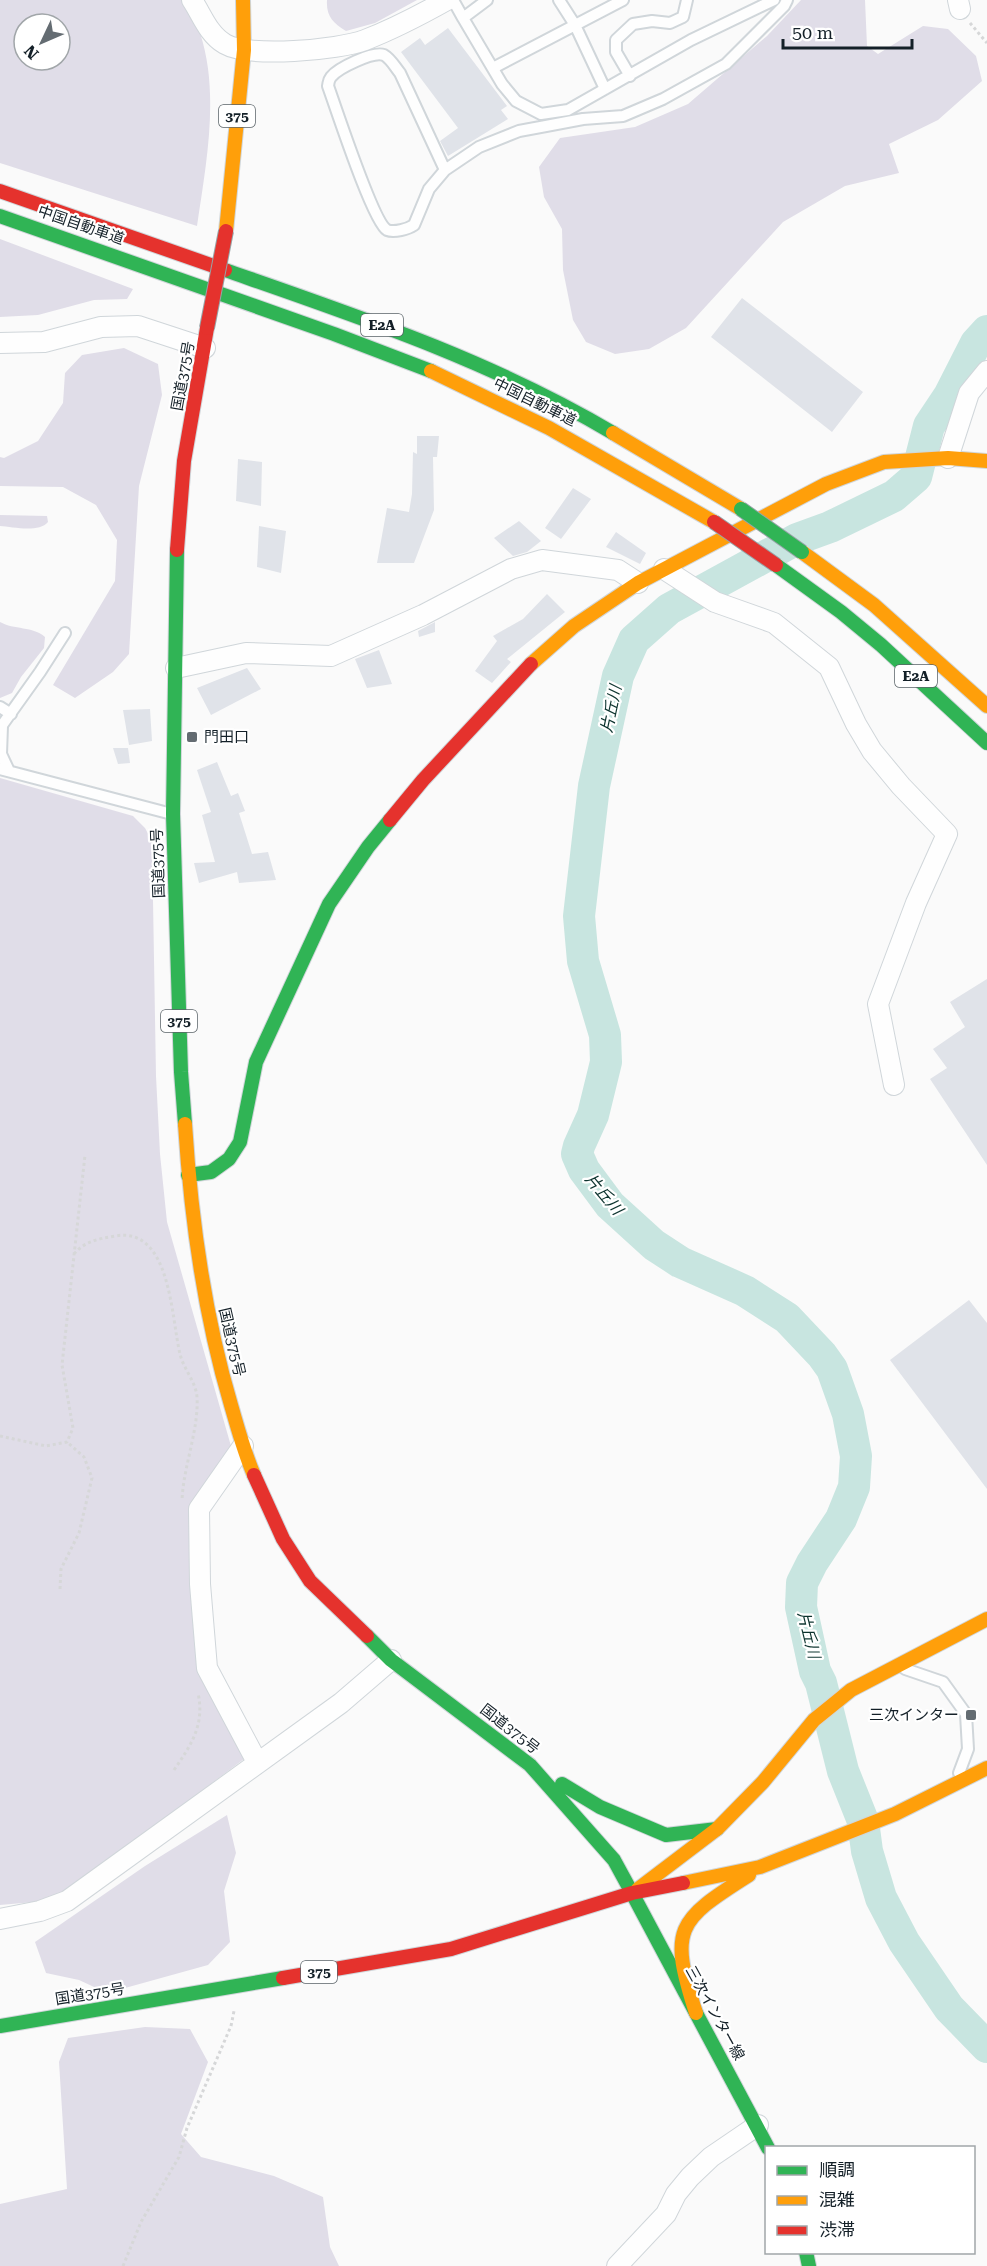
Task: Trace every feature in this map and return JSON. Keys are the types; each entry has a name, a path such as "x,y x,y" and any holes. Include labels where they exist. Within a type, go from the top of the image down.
{"main road":[{"name":"国道375号","path":"0,2026 451,1949 632,1893 614,1860 530,1765 391,1660 310,1581 283,1539 243,1446 217,1359 200,1268 188,1175 181,1072 173,814 176,565 183,473 226,231 244,50 243,0"},
{"name":"中国自動車道","path":"0,191 385,326 460,356 588,418 741,508 802,552 874,605 987,706"},
{"name":"中国自動車道","path":"0,216 121,256 376,349 446,378 566,435 621,465 714,522 841,612 932,690 987,743"},
{"path":"188,1175 211,1172 229,1159 240,1142 256,1062 329,904 368,847 423,780 530,665 574,626 638,583 826,484 884,462 948,458 987,461"},
{"path":"874,605 940,656 987,697"},
{"path":"841,612 987,756"},
{"path":"632,1893 717,1829 763,1782 814,1720 851,1690 987,1618"},
{"path":"530,1765 600,1808 666,1835 717,1829"},
{"path":"632,1893 760,1867 895,1814 987,1768"},
{"path":"696,2013 682,1964 682,1933 698,1910 760,1867"},
{"name":"三次インター線","path":"632,1893 758,2125 767,2146"}],"street":[{"path":"192,0 208,29 225,44 244,50 275,52 363,41 447,0"},
{"path":"0,343 44,342 101,327 138,326 206,338"},
{"path":"948,458 969,393 987,371"},
{"path":"176,668 246,652 331,656 423,615 511,569 542,560 618,570 638,583"},
{"path":"664,569 715,602 774,623 829,667 872,752 947,834 916,903 878,1004 894,1085"},
{"path":"243,1446 199,1509 200,1584 207,1668 257,1762"},
{"path":"0,1919 40,1911 67,1902 340,1703 391,1660"},
{"path":"617,2266 666,2214 676,2194 690,2177 711,2157 758,2125"}],"lane":[{"path":"453,0 493,68 516,101 541,114 568,110 691,40 774,0"},
{"path":"463,18 487,0"},
{"path":"560,0 575,25 605,89"},
{"path":"493,68 623,0"},
{"path":"630,76 616,52 616,40 633,24 652,21 670,23 683,17 687,0"},
{"path":"445,170 400,73 384,55 376,54 356,61 333,75 328,86 369,195 385,229 392,231 414,225 429,189 445,170 479,147 519,132 583,119 623,116 663,99 726,64 784,6 787,0"},
{"path":"65,633 1,727 1,754 4,770 173,814"},
{"path":"0,707 11,714"},
{"path":"896,1666 943,1682 966,1714 968,1749 954,1786"}],"path":[{"path":"959,5 987,43"},
{"path":"67,1442 73,1428 62,1365 85,1155"},
{"path":"74,1254 82,1245 98,1239 126,1234 145,1242 156,1253 163,1270 180,1357 197,1395 182,1507"},
{"path":"0,1436 46,1446 67,1442"},
{"path":"60,1589 61,1569 79,1533 92,1478 84,1457 67,1442"},
{"path":"174,1770 195,1738 201,1704 196,1684"},
{"path":"123,2266 141,2222 179,2157 187,2128 231,2026 239,1986"}],"shaded area":[{"path":"0,0 182,0 200,33 209,80 207,154 197,226 0,163"},
{"path":"327,0 417,0 375,23 346,31 331,18"},
{"path":"801,0 865,0 867,46 878,54 923,26 948,29 976,56 982,81 938,120 889,144 899,173 845,186 783,222 686,328 649,349 615,354 586,342 573,320 563,270 562,229 544,197 539,167 560,138 635,127 688,104 767,36"},
{"path":"0,239 133,289 127,299 94,300 38,315 0,317"},
{"path":"124,348 158,364 162,395 139,486 129,654 113,672 75,698 53,685 115,581 117,540 96,505 63,487 0,486 0,457 4,458 38,441 63,403 65,373 82,355"},
{"path":"0,515 47,516 48,522 32,528 0,526"},
{"path":"0,622 35,631 45,637 44,648 21,677 12,693 0,698"},
{"path":"0,778 133,816 145,828 152,841 156,1076 160,1154 167,1222 233,1453 190,1522 223,1708 244,1759 57,1900 0,1905"},
{"path":"227,1815 236,1853 224,1891 230,1942 208,1965 107,1993 79,1980 46,1973 35,1942 145,1866"},
{"path":"145,2027 190,2029 208,2062 181,2134 201,2157 274,2176 323,2197 330,2247 339,2266 0,2266 0,2204 67,2189 59,2062 68,2038"}],"building":[{"path":"448,28 507,106 501,110 508,119 448,156 440,141 458,128 401,52 420,38 425,45"},
{"path":"742,298 863,392 832,432 711,337"},
{"path":"417,436 439,436 437,457 433,457 434,510 414,563 377,563 387,508 409,512 413,452 417,454"},
{"path":"238,459 262,462 261,506 236,501"},
{"path":"573,488 591,499 561,539 545,528"},
{"path":"519,521 541,541 527,552 513,556 494,538"},
{"path":"259,526 286,531 281,573 257,567"},
{"path":"616,532 646,553 640,564 606,547"},
{"path":"547,594 565,612 507,659 511,662 492,683 475,671 497,641 493,636 523,619"},
{"path":"435,622 435,632 419,637 418,631"},
{"path":"379,650 392,684 367,688 355,659"},
{"path":"247,668 261,689 211,715 197,688"},
{"path":"150,709 152,741 129,745 123,710"},
{"path":"113,748 128,748 130,763 118,764"},
{"path":"217,762 231,796 238,793 245,811 239,813 252,854 268,852 276,880 239,883 237,872 199,883 194,863 215,862 202,815 211,812 197,770"},
{"path":"987,979 987,1165 930,1079 947,1068 933,1049 965,1027 950,1002"},
{"path":"969,1300 987,1323 987,1489 890,1360"}],"waterway":[{"name":"片丘川","path":"987,331 976,343 949,396 929,426 916,477 894,496 830,527 797,539 669,609 634,640 618,676 594,786 579,916 583,961 605,1035 606,1062 593,1115 577,1154 584,1170 610,1205 654,1245 680,1262 745,1291 787,1318 832,1369 848,1414 856,1456 854,1487 841,1519 812,1563 802,1583 801,1607 815,1671 821,1683 843,1771 863,1821 867,1851 881,1898 904,1942 949,2008 987,2047"}],"traffic: fast":[{"path":"0,216 334,334 431,371"},
{"path":"225,270 374,323 472,362 567,407 613,433"},
{"path":"741,509 802,552"},
{"path":"177,550 173,814 181,1072 185,1124"},
{"path":"776,565 841,612 881,645 987,743"},
{"path":"188,1175 211,1172 229,1159 240,1142 256,1062 329,904 368,847 390,820"},
{"path":"367,1636 391,1660 530,1765 614,1860 632,1893"},
{"path":"562,1784 600,1807 666,1835 717,1829"},
{"path":"632,1893 767,2146"},
{"path":"0,2026 283,1978"},
{"path":"806,2254 809,2266"}],"traffic: slow":[{"path":"226,231 244,50 243,0"},
{"path":"431,371 549,428 714,522"},
{"path":"613,433 741,509"},
{"path":"531,664 574,626 638,583 826,484 884,462 948,458 987,461"},
{"path":"802,552 874,605 987,706"},
{"path":"185,1124 195,1231 206,1301 241,1440 254,1475"},
{"path":"638,1889 717,1829 763,1782 814,1720 851,1690 987,1619"},
{"path":"683,1883 760,1867 895,1814 987,1768"},
{"path":"696,2013 683,1962 682,1945 685,1930 693,1917 706,1904 749,1875"}],"traffic: jam":[{"path":"0,191 225,270"},
{"path":"207,328 226,231"},
{"path":"177,550 184,461 207,328"},
{"path":"714,522 776,565"},
{"path":"390,820 423,780 531,664"},
{"path":"254,1475 283,1539 310,1581 367,1636"},
{"path":"283,1978 451,1949 632,1893 683,1883"}],"place":[{"name":"門田口","path":"192,737"},
{"name":"三次インター","path":"971,1715"}]}
